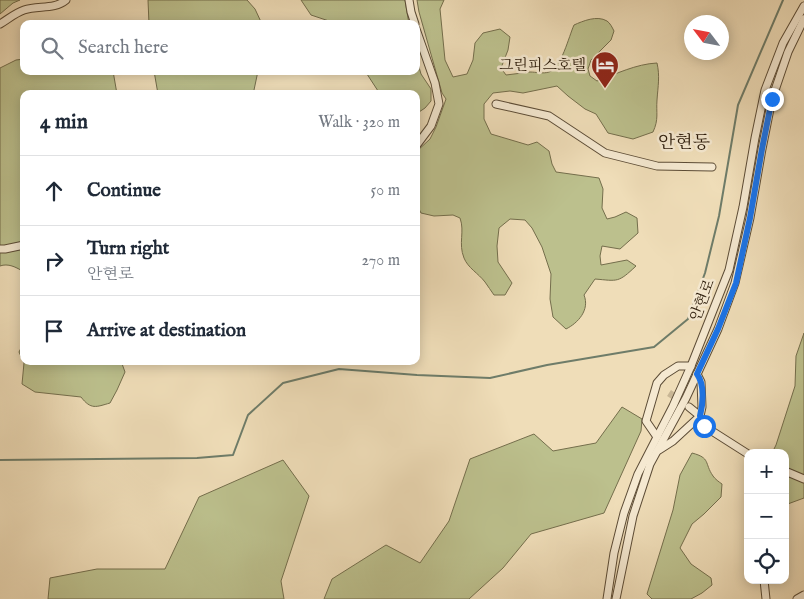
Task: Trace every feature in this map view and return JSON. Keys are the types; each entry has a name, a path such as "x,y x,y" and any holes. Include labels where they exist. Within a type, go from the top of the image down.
{"street":[{"path":"0,24 22,10 55,6 66,0"},
{"path":"409,0 414,20"},
{"name":"안현로","path":"607,599 614,553 624,512 638,474 691,366 729,270 765,90 783,43 804,6"},
{"name":"안현로","path":"616,599 633,516 650,464 686,398 718,329 736,283 772,99 788,52 804,19"},
{"path":"420,41 439,104 432,126 420,141"},
{"path":"496,104 549,116 606,153 657,166 712,167"},
{"path":"0,249 20,246"},
{"path":"657,437 646,422 657,383 664,375 678,366 691,366"},
{"path":"657,451 673,441 700,416 702,407 701,382 697,374"},
{"path":"690,407 700,416 704,426 744,451"},
{"path":"789,473 804,479"},
{"path":"764,584 766,599"},
{"path":"797,599 804,595"}],"green space":[{"path":"0,0 20,0 13,3 0,14"},
{"path":"148,0 247,0 255,9 260,20 149,20"},
{"path":"301,0 405,0 408,20 326,20 311,15"},
{"path":"417,0 444,0 440,9 445,60 453,77 467,74 473,60 475,43 483,33 500,29 510,37 508,50 501,68 506,75 549,72 553,70 561,59 574,25 586,20 595,19 607,21 614,31 611,40 591,60 588,69 590,76 597,81 634,67 657,63 657,120 655,127 653,132 633,139 608,133 596,114 585,109 557,86 523,93 510,91 493,93 484,104 484,119 491,134 528,145 537,142 549,151 556,172 599,178 603,189 602,208 607,219 626,212 637,218 638,233 620,249 602,246 600,256 601,265 627,260 636,266 617,280 595,279 584,295 585,306 582,315 579,320 566,329 553,317 550,299 551,274 542,247 532,228 525,220 510,219 499,228 498,262 512,283 505,295 494,295 464,258 460,218 453,215 434,216 421,213 420,211 420,148 430,139 446,99 442,93"},
{"path":"20,60 20,75 114,75 116,90 20,90 20,270 12,266 0,266 0,68"},
{"path":"420,71 431,89 431,101 420,111 420,90 377,90 368,75 420,75"},
{"path":"155,75 257,75 254,90 157,90"},
{"path":"804,333 804,498 789,504 789,449 774,449 795,386 796,356"},
{"path":"24,365 122,365 125,372 110,403 101,406 91,406 81,397 35,392 22,384"},
{"path":"622,407 642,419 641,431 604,513 531,534 503,568 469,599 324,599 332,579 386,545 420,563 449,521 470,459 534,434 553,451 596,443"},
{"path":"692,453 705,459 713,476 722,484 721,497 692,524 680,548 691,564 711,578 712,585 691,599 652,599 647,594 673,510 680,475"},
{"path":"283,460 309,496 281,581 284,599 48,599 50,578 97,569 165,569 199,497"}],"waterway":[{"path":"0,460 197,458 233,455 248,415 283,383 339,369 490,378 547,365 654,347 688,319 705,273 719,216 738,105 783,0"}],"tunnel":[{"path":"669,393 681,401"}],"place":[{"name":"그린피스호텔","path":"605,89"}],"district":[{"name":"안현동","path":"684,142"}],"route":[{"path":"704,426 700,416 702,407 701,382 697,374 718,329 736,283 772,99"}]}
